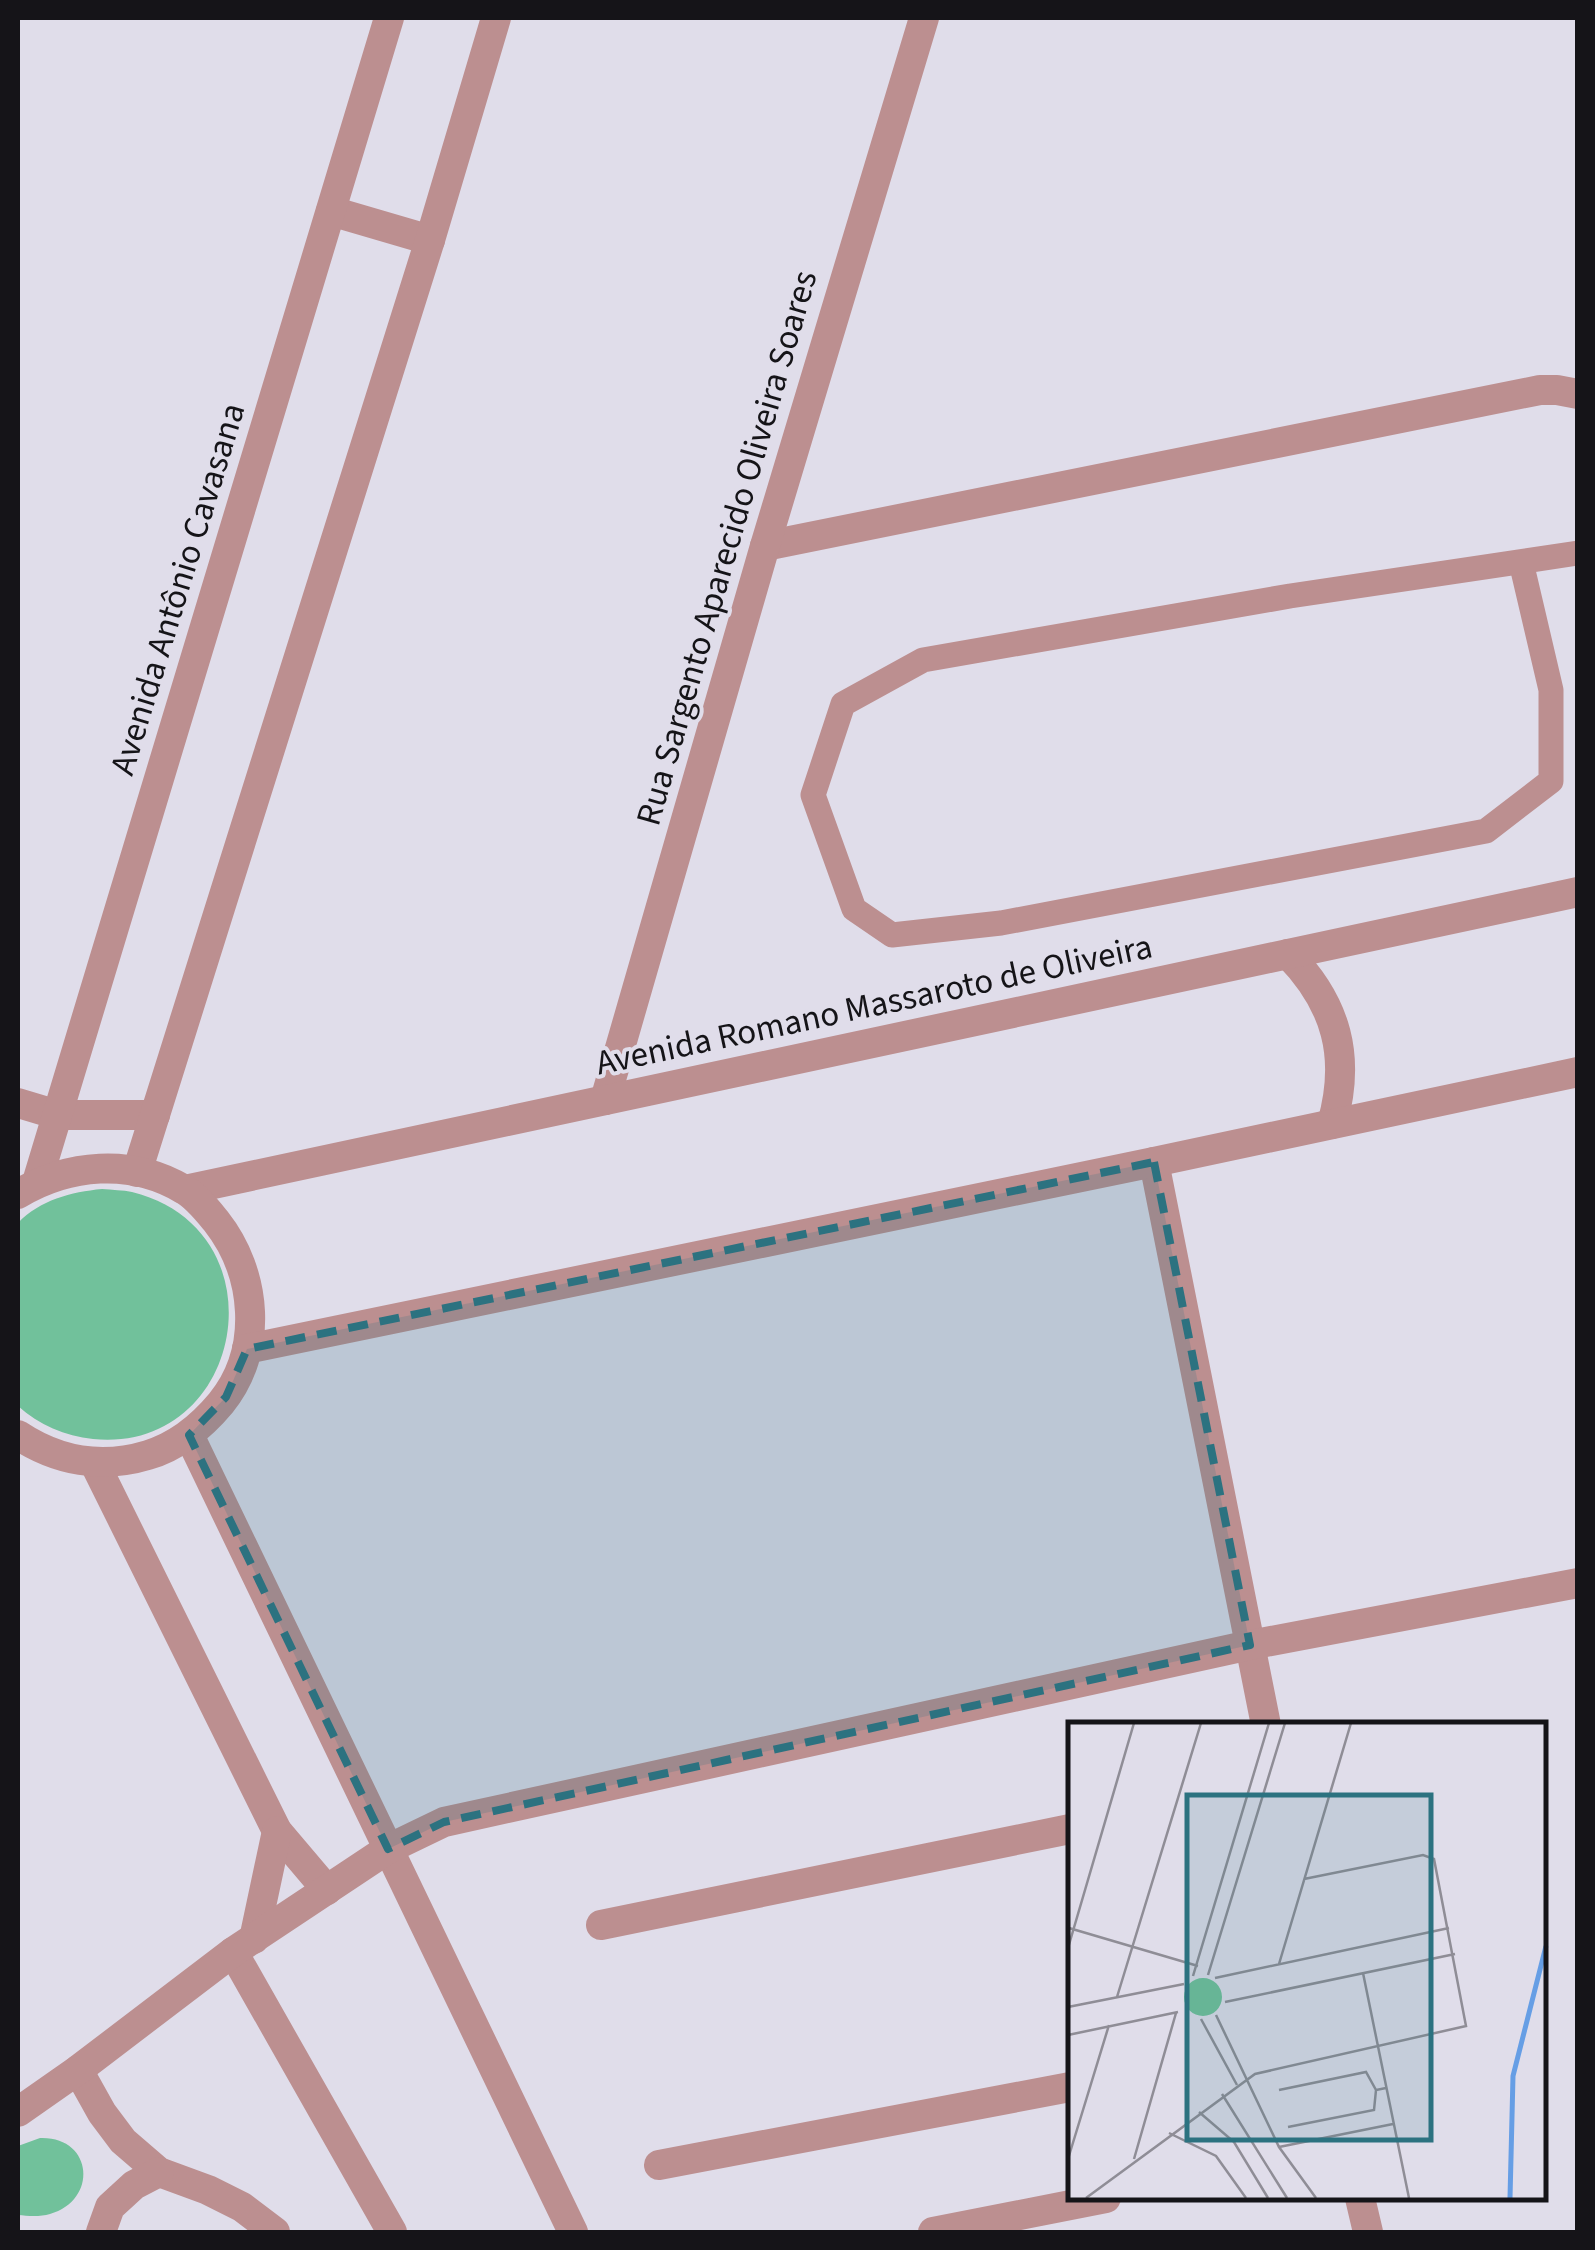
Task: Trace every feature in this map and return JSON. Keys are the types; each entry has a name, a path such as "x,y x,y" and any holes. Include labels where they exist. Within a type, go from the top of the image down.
{"street":[{"name":"Avenida Antônio Cavasana","path":"27,1188 58,1116 389,18"},
{"path":"138,1172 496,18"},
{"name":"Rua Sargento Aparecido Oliveira Soares","path":"605,1100 765,546 924,18"},
{"path":"331,212 430,240"},
{"path":"765,546 1540,390 1578,394"},
{"name":"Avenida Romano Massaroto de Oliveira","path":"185,1190 1578,892"},
{"path":"1288,954 1322,995 1339,1046 1339,1099 1332,1124"},
{"path":"247,1349 1578,1072"},
{"path":"18,1104 58,1116 155,1116"},
{"path":"1154,1162 1265,1722"},
{"path":"18,1435 64,1458 94,1462 128,1461 160,1451 188,1436 226,1398 247,1349 251,1320 249,1290 228,1236 185,1190 138,1172 112,1168 61,1174 27,1188"},
{"path":"188,1436 573,2232"},
{"path":"94,1462 278,1831 327,1890"},
{"path":"18,2112 243,1946 388,1849 444,1822 1250,1645 1578,1583"},
{"path":"601,1925 1068,1829"},
{"path":"278,1831 243,1946 392,2232"},
{"path":"78,2070 122,2141 159,2172 242,2207 275,2232"},
{"path":"659,2165 1068,2087"},
{"path":"101,2232 110,2207 134,2185 159,2172"},
{"path":"932,2232 1096,2200"},
{"path":"1360,2200 1368,2232"}],"lane":[{"path":"1521,562 1551,690 1551,781 1486,832 983,925 892,935 854,909 813,795 843,704 923,660 1290,596 1521,562 1578,554"}],"highlighted area":[{"path":"1154,1162 1250,1645 444,1822 388,1849 189,1435 226,1397 247,1349"}],"green space":[{"path":"102,1189 132,1192 180,1214 212,1249 227,1291 227,1335 212,1377 185,1412 145,1434 93,1439 53,1428 18,1406 18,1223 57,1198"},
{"path":"40,2138 58,2140 71,2147 83,2170 82,2183 77,2196 66,2207 46,2215 18,2215 18,2146"}]}
